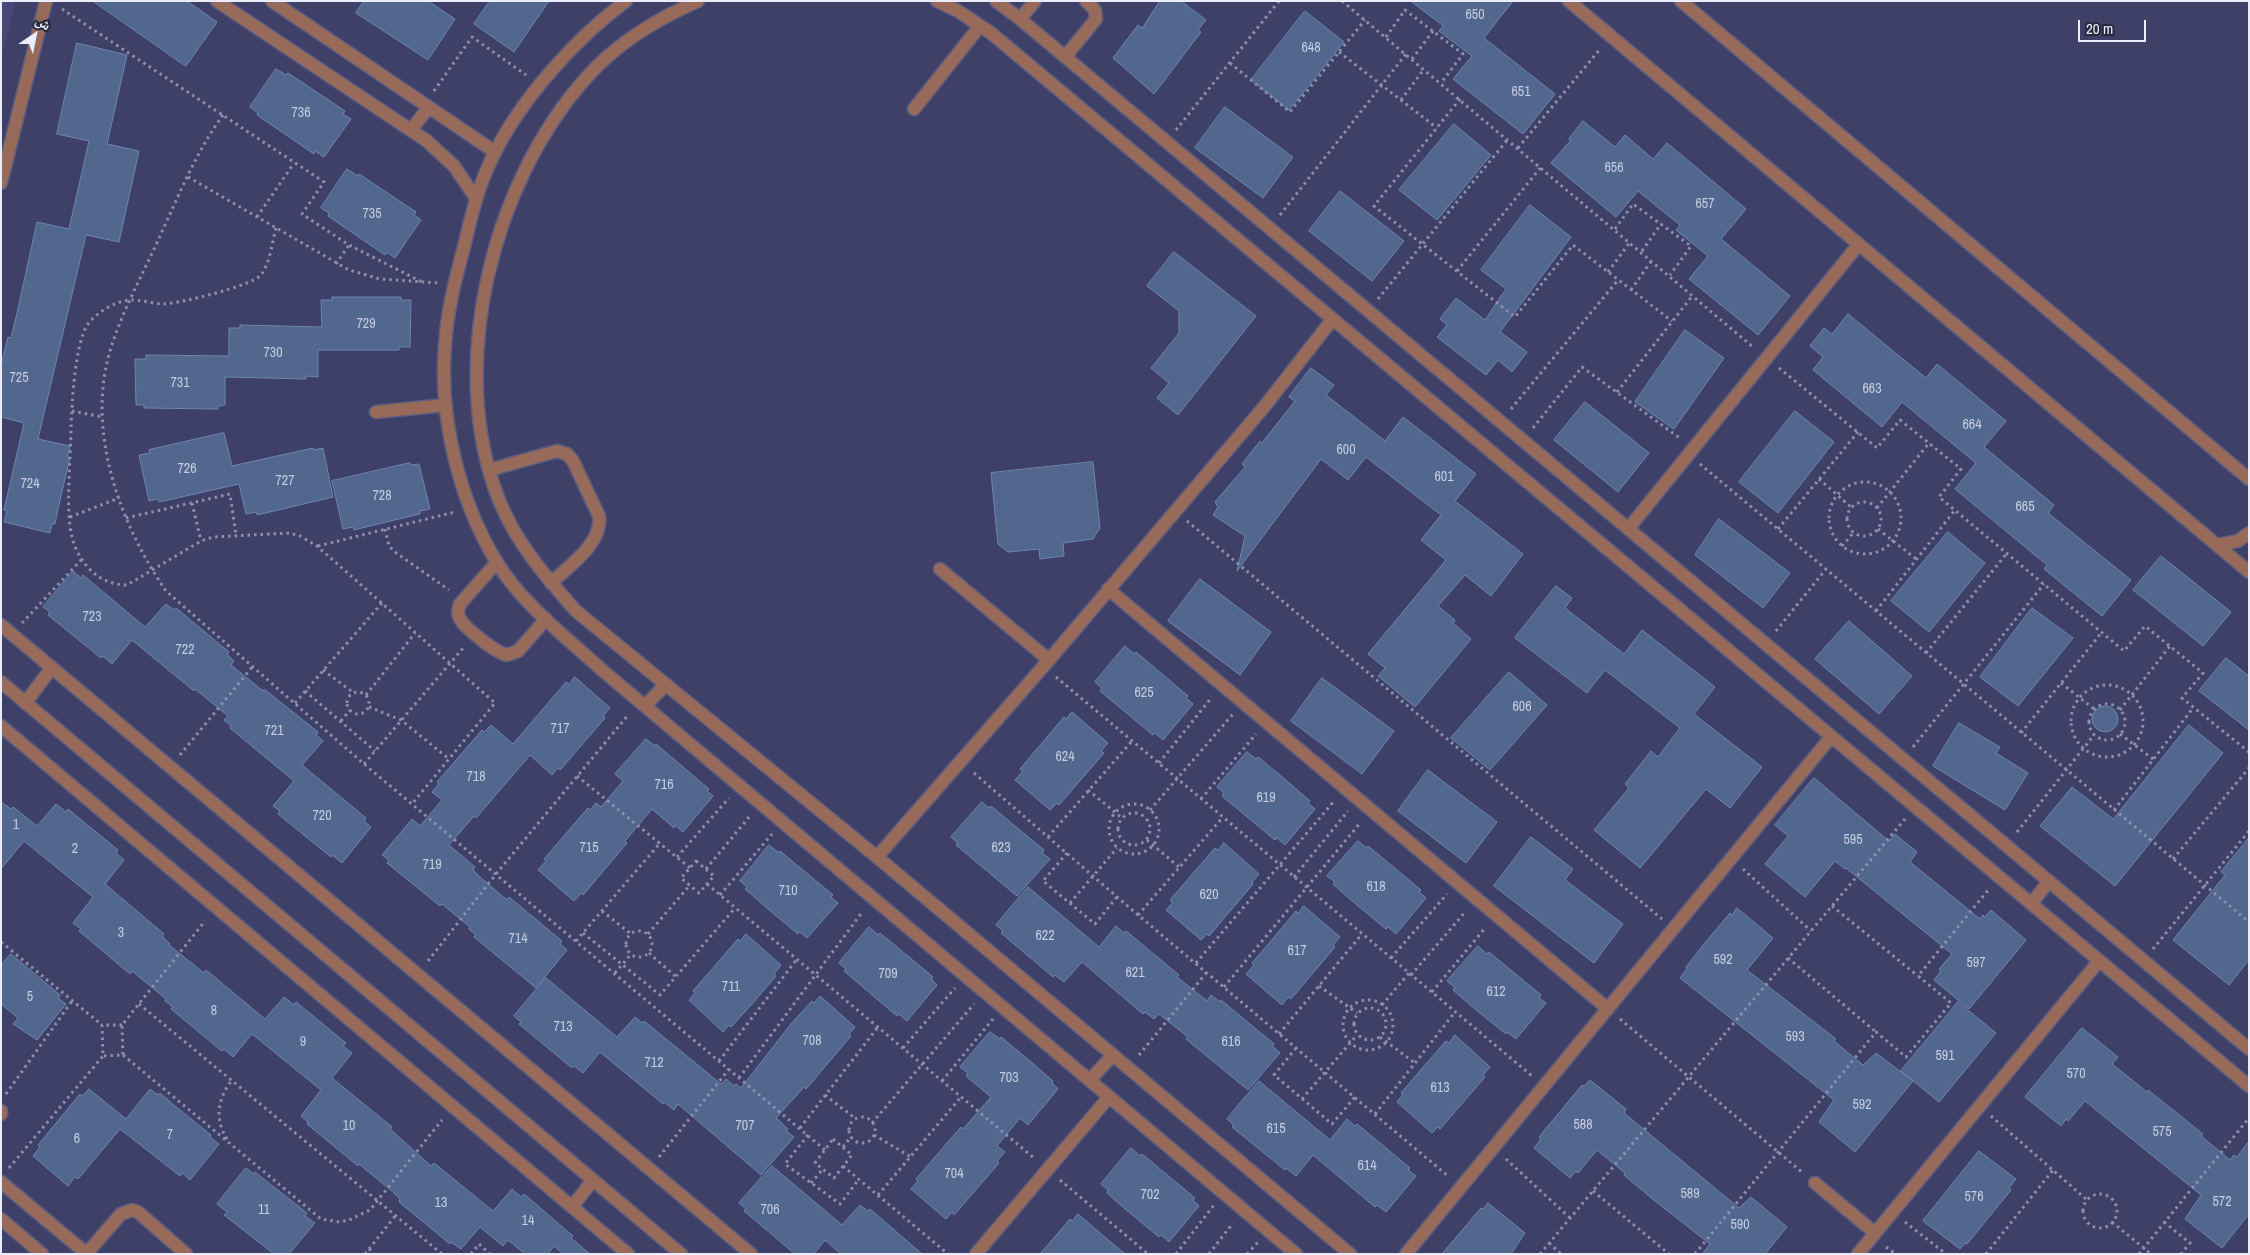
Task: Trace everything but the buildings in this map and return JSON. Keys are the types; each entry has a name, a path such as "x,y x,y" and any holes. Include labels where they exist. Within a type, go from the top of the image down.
{"street":[{"path":"1,183 46,1"},
{"path":"217,1 427,141 454,166 475,197"},
{"path":"272,1 495,152"},
{"path":"626,1 584,35 511,124 495,152 475,197 454,283 444,348 446,405 458,470 470,508 496,562 516,589 546,619 642,704 1296,1254"},
{"path":"698,1 654,23 630,38 588,76 570,97 552,124 521,179 497,238 489,269 479,344 478,407 482,439 489,470 499,500 512,529 551,583 576,611 877,858 1350,1254"},
{"path":"937,1 958,11 980,26 2249,1086"},
{"path":"996,1 1066,57 2249,1049"},
{"path":"1020,19 1035,1"},
{"path":"1066,57 1096,19 1095,10 1086,1"},
{"path":"1569,1 2249,572"},
{"path":"1681,1 2249,478"},
{"path":"914,109 980,26"},
{"path":"412,130 427,106"},
{"path":"1628,529 1859,244"},
{"path":"877,858 1264,407 1332,320"},
{"path":"376,412 446,405"},
{"path":"489,470 557,452 567,454 573,461 599,516 600,523 592,542 551,583"},
{"path":"2217,545 2238,541 2249,533"},
{"path":"496,562 458,609 460,619 496,651 507,655 518,651 546,619"},
{"path":"940,569 1046,663"},
{"path":"1108,589 1608,1009"},
{"path":"1,625 169,768 751,1254"},
{"path":"25,703 51,669"},
{"path":"1,682 681,1254"},
{"path":"642,704 666,684"},
{"path":"1,726 628,1254"},
{"path":"1406,1254 1831,737"},
{"path":"2031,904 2049,881"},
{"path":"1858,1254 2099,961"},
{"path":"1090,1080 1113,1055"},
{"path":"976,1254 1109,1097"},
{"path":"572,1207 593,1180"},
{"path":"1,1182 87,1254 121,1214 132,1210 138,1212 186,1254"},
{"path":"1815,1183 1875,1233"},
{"path":"1,1219 42,1254"}],"path":[{"path":"1166,142 1279,1"},
{"path":"1342,1 1670,275 1766,358 1877,448 1900,420 1961,469 1939,496 2124,651 2145,626 2203,673 2182,698 2249,752"},
{"path":"59,7 324,182 302,214 349,245 422,282"},
{"path":"1386,37 1405,10 1463,54 1441,83"},
{"path":"1230,63 1290,112 1365,20"},
{"path":"1412,59 1433,31"},
{"path":"1518,148 1610,36"},
{"path":"427,106 472,37 541,86"},
{"path":"1339,52 1437,128"},
{"path":"1270,229 1406,54"},
{"path":"1401,100 1424,69"},
{"path":"1460,99 1374,206 1515,317 1573,245 1672,321"},
{"path":"223,116 204,144 117,329 109,353 104,378 103,417 105,442 119,498 126,518 153,572 166,591 364,764 825,1150"},
{"path":"1368,311 1508,139"},
{"path":"257,217 294,162"},
{"path":"1457,272 1541,167"},
{"path":"188,177 349,270 380,279 454,283"},
{"path":"1615,229 1633,204 1691,246 1670,275"},
{"path":"1642,252 1661,224"},
{"path":"276,228 265,269 253,281 177,303 154,304 131,299 98,313 88,325 80,342 72,411 70,517 72,536 82,559 101,579 118,585 127,585 153,572 202,541 213,537 290,534 305,538 317,546 495,702 412,804"},
{"path":"1608,272 1630,242"},
{"path":"336,264 349,245"},
{"path":"1631,290 1652,260"},
{"path":"1500,422 1618,280"},
{"path":"1618,392 1693,295"},
{"path":"1524,441 1582,367 1618,392 1691,451 1778,529 2249,922"},
{"path":"72,411 103,417"},
{"path":"1778,529 1858,432"},
{"path":"1877,508 1891,493 1929,443"},
{"path":"1819,478 1851,508"},
{"path":"1863,482 1883,486 1891,493 1901,512 1901,522 1893,541 1884,549 1874,553 1863,554 1851,552 1834,538 1829,527 1830,505 1837,495 1853,484 1863,482"},
{"path":"126,518 230,494 236,535"},
{"path":"70,517 119,498"},
{"path":"1867,502 1877,508 1881,518 1878,529 1866,536 1854,532 1847,521 1851,508 1855,504 1867,502"},
{"path":"192,503 202,541"},
{"path":"317,546 470,508"},
{"path":"1175,510 1674,929"},
{"path":"1876,611 1956,510"},
{"path":"385,529 389,546 395,552 464,600"},
{"path":"1878,529 1917,560"},
{"path":"1842,546 1854,532"},
{"path":"1926,653 2007,553"},
{"path":"11,634 82,559"},
{"path":"1766,644 1826,569"},
{"path":"1903,759 2044,584"},
{"path":"295,703 382,603"},
{"path":"2022,733 2102,632"},
{"path":"366,695 415,633"},
{"path":"364,764 475,633"},
{"path":"2120,710 2170,646"},
{"path":"1046,663 1177,779 1544,1086"},
{"path":"169,768 253,666"},
{"path":"323,670 354,693 358,692 366,695 369,700 369,707 364,713 359,714 350,710 347,701 354,693"},
{"path":"2061,683 2094,709"},
{"path":"1159,763 1222,684"},
{"path":"2105,685 2115,686 2132,695 2138,702 2143,720 2142,729 2134,745 2119,756 2109,758 2091,754 2076,742 2070,724 2071,714 2079,697 2095,687 2105,685"},
{"path":"305,691 375,751"},
{"path":"1150,810 1243,702"},
{"path":"417,975 496,874 577,776 642,704"},
{"path":"2110,704 2120,710 2125,720 2123,730 2116,738 2104,740 2094,735 2089,725 2094,709 2110,704"},
{"path":"369,707 402,720 449,758"},
{"path":"2114,810 2193,708"},
{"path":"341,721 350,710"},
{"path":"1202,799 1266,722"},
{"path":"2120,734 2153,759"},
{"path":"2006,846 2094,735"},
{"path":"1048,837 1132,740"},
{"path":"961,762 1138,915 1461,1187"},
{"path":"2173,859 2249,768"},
{"path":"577,776 690,868"},
{"path":"677,857 740,786"},
{"path":"1196,963 1346,788"},
{"path":"1088,790 1122,818"},
{"path":"1294,877 1358,799"},
{"path":"706,869 760,804"},
{"path":"1128,804 1144,806 1150,810 1158,823 1159,831 1153,845 1140,854 1124,852 1117,848 1109,834 1109,826 1115,812 1128,804"},
{"path":"1540,1254 1915,807"},
{"path":"1224,987 1371,810"},
{"path":"1134,812 1145,817 1151,828 1147,840 1135,845 1123,841 1118,830 1122,818 1134,812"},
{"path":"1138,915 1223,817"},
{"path":"720,895 782,822"},
{"path":"2144,961 2249,831"},
{"path":"1147,840 1179,867"},
{"path":"576,941 660,843"},
{"path":"1070,903 1117,848"},
{"path":"1066,853 1043,882 1095,924 1117,897"},
{"path":"1732,858 1811,931"},
{"path":"696,861 706,869 714,876 699,893 681,878 696,861"},
{"path":"1918,976 1999,877"},
{"path":"1391,958 1457,882"},
{"path":"707,884 1148,1254"},
{"path":"648,934 690,885"},
{"path":"739,1078 873,898"},
{"path":"1382,1005 1477,899"},
{"path":"1788,958 1906,1057 1951,1002 1832,906"},
{"path":"123,1055 122,1025 216,907"},
{"path":"583,933 660,995 735,907"},
{"path":"602,911 631,934"},
{"path":"1432,992 1496,915"},
{"path":"643,931 648,934 653,946 649,953 637,957 631,954 626,944 631,934 643,931"},
{"path":"1279,1034 1362,934"},
{"path":"1,942 102,1025 122,1025"},
{"path":"649,953 676,977"},
{"path":"615,974 631,954"},
{"path":"719,1060 797,959"},
{"path":"1128,1068 1207,972"},
{"path":"903,1048 966,976"},
{"path":"1319,986 1357,1013"},
{"path":"872,1123 984,992"},
{"path":"1369,1000 1382,1005 1391,1016 1392,1023 1390,1036 1386,1042 1372,1049 1364,1049 1350,1043 1343,1029 1345,1014 1350,1008 1355,1003 1369,1000"},
{"path":"1,1100 72,1001"},
{"path":"139,1004 442,1254"},
{"path":"942,1081 1003,1007"},
{"path":"1369,1008 1376,1009 1382,1013 1386,1026 1380,1037 1368,1040 1357,1035 1353,1024 1357,1013 1369,1008"},
{"path":"1608,1009 1815,1183"},
{"path":"1375,1114 1455,1012"},
{"path":"8,1170 103,1056 102,1025"},
{"path":"800,1128 878,1027"},
{"path":"1695,1254 1876,1032"},
{"path":"1302,1099 1357,1035"},
{"path":"1380,1037 1415,1063"},
{"path":"1296,1048 1274,1074 1332,1124 1355,1097"},
{"path":"103,1056 123,1055 321,1219 340,1222 350,1220 370,1210 453,1107"},
{"path":"650,1169 728,1069"},
{"path":"229,1142 220,1125 219,1106 221,1097 232,1080"},
{"path":"825,1095 856,1119"},
{"path":"878,1195 961,1097"},
{"path":"1980,1106 2087,1200"},
{"path":"851,1138 849,1127 856,1119 865,1118 872,1123 874,1135 911,1157"},
{"path":"2139,1254 2249,1118"},
{"path":"808,1135 785,1164 840,1204 859,1179"},
{"path":"851,1138 861,1143 871,1139 874,1135"},
{"path":"843,1147 851,1138"},
{"path":"833,1140 852,1155 834,1178 815,1163 825,1150 833,1140"},
{"path":"1494,1147 1570,1218"},
{"path":"843,1166 948,1254"},
{"path":"811,1183 823,1169"},
{"path":"1986,1254 2053,1170"},
{"path":"1594,1190 1669,1254"},
{"path":"1176,1254 1224,1193"},
{"path":"2099,1194 2111,1198 2117,1210 2112,1222 2100,1227 2089,1223 2083,1212 2087,1200 2099,1194"},
{"path":"1209,1254 1244,1210"},
{"path":"1892,1212 1946,1254"},
{"path":"366,1254 396,1215"},
{"path":"2112,1222 2151,1254"},
{"path":"2164,1222 2190,1243 2181,1254"},
{"path":"1548,1243 1561,1254"},
{"path":"471,1254 479,1244 490,1254"},
{"path":"369,1249 374,1254"}],"shaded area":[{"path":"1,1 16,1 1,60"}]}
